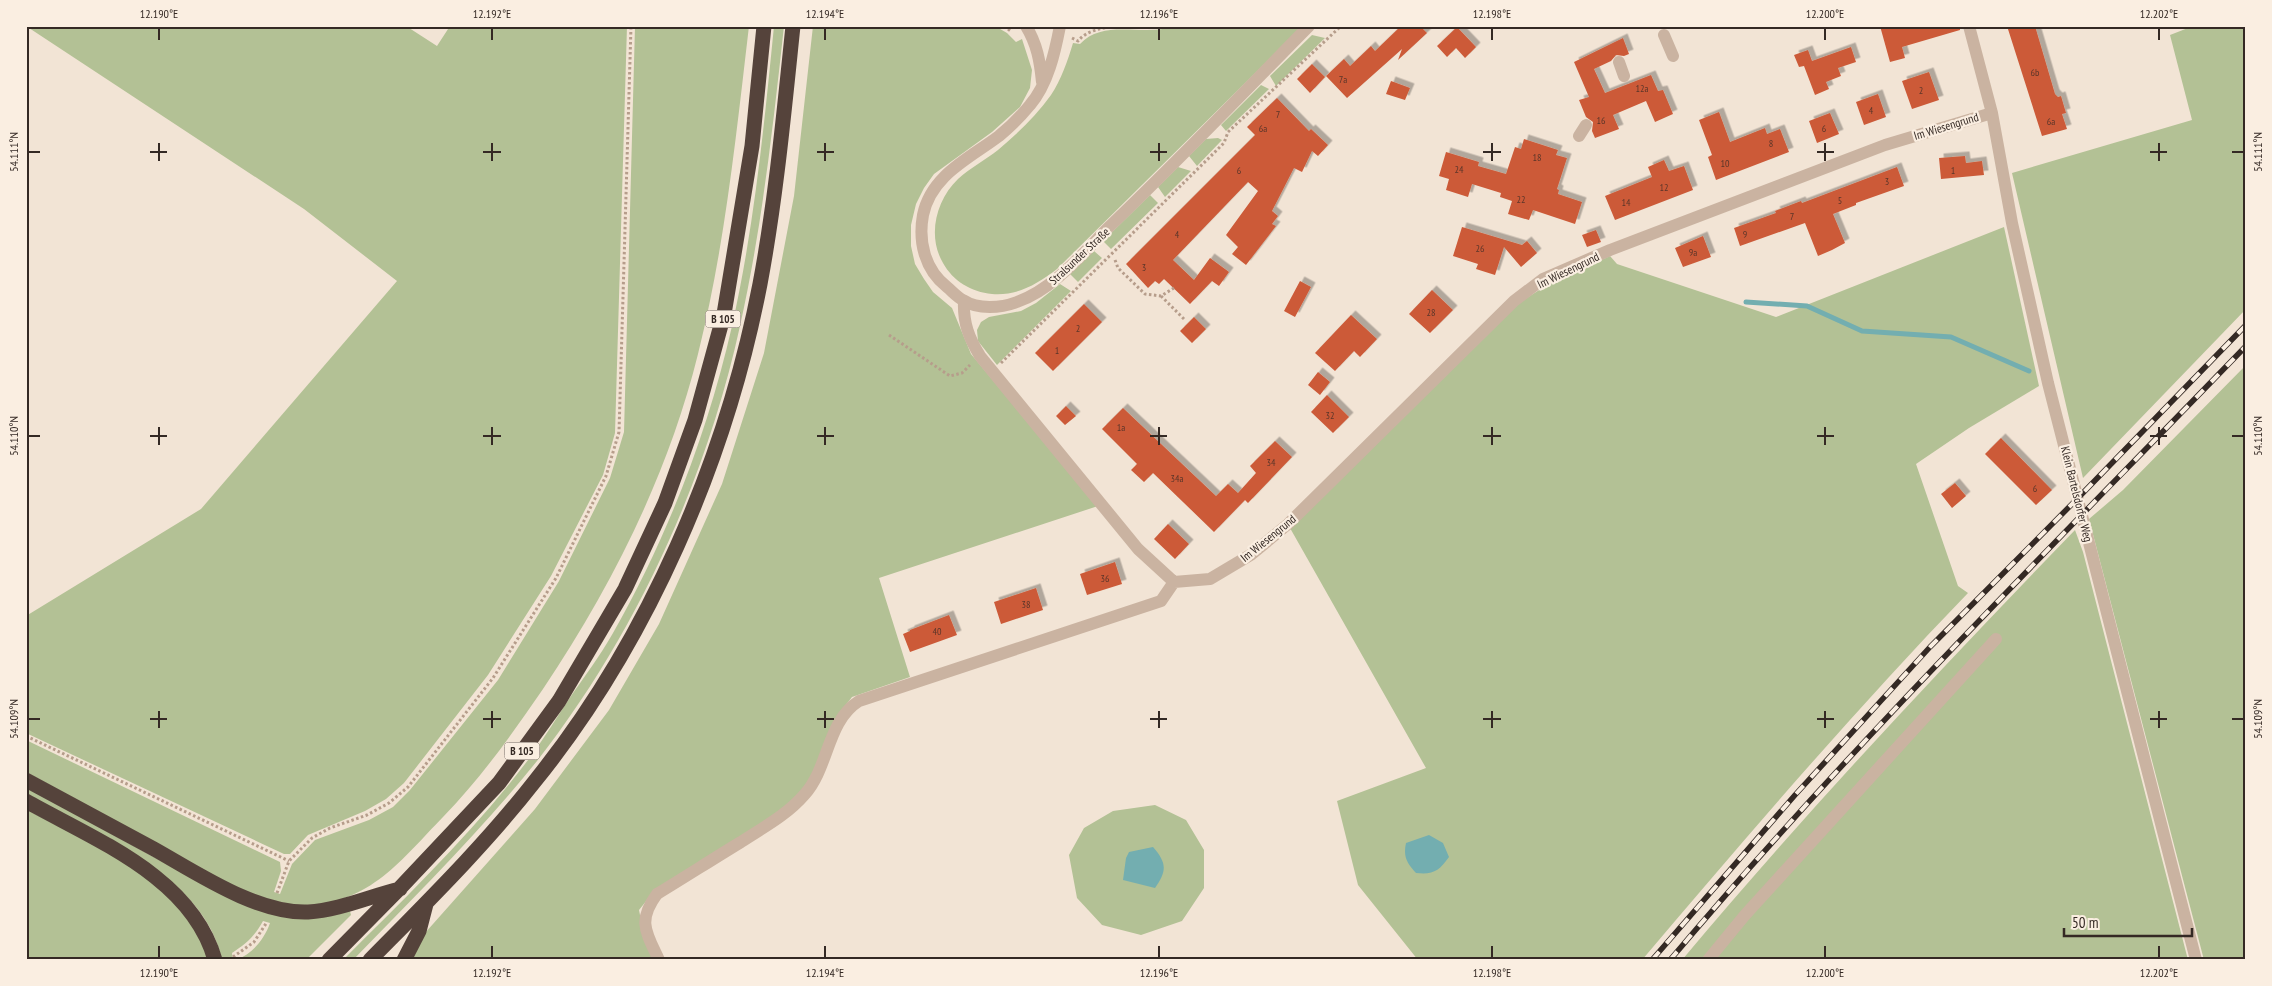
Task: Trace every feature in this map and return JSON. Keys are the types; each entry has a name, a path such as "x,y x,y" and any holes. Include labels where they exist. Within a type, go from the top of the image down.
{"highway":[{"name":"B 105","path":"329,960 499,783 559,701 625,589 665,503 695,420 724,314 752,146 764,26"},
{"name":"B 105","path":"370,960 485,841 536,780 598,692 644,613 669,562 698,496 724,424 743,359 760,284 775,183 793,26"},
{"path":"26,780 228,889 266,905 289,911 308,912 335,908 400,888"},
{"path":"26,801 133,861 157,877 189,909 210,943 215,960"},
{"path":"404,960 419,931 427,902"}],"street":[{"path":"1026,26 1039,56 1042,85"},
{"name":"Stralsunder Straße","path":"1060,30 1042,85 1032,103 1017,120 957,165 941,180 930,195 923,213 920,234 930,268 940,281 964,301 989,308 1000,306 1018,302 1053,282 1149,189 1310,26"},
{"name":"Klein Bartelsdorfer Weg","path":"1969,26 1992,113 2012,223 2048,383 2196,960"},
{"path":"1664,35 1673,56"},
{"path":"1619,62 1624,76"},
{"name":"Im Wiesengrund","path":"1174,582 1210,579 1252,554 1288,524 1514,301 1543,279 1615,248 1884,145 1992,113"},
{"path":"1579,136 1586,125"},
{"path":"660,960 649,938 644,922 646,908 657,894 787,813 806,793 818,774 839,721 847,708 859,701 1161,600 1174,582 1138,549 980,356 968,336 964,321 964,301"},
{"path":"1708,960 1745,915 1996,639"}],"path":[{"path":"277,893 289,861 312,838 330,828 367,815 389,802 408,787 493,678 556,578 606,476 619,432 631,26"},
{"path":"1060,30 1078,41 1091,30 1102,28 1167,26"},
{"path":"993,371 1224,143 1228,132 1341,26"},
{"path":"1115,260 1118,268 1145,294 1161,296 1185,320"},
{"path":"1161,296 1174,288"},
{"path":"889,335 950,376 962,373 980,356"},
{"path":"26,736 289,861"},
{"path":"232,957 254,942 267,922"}],"green space":[{"path":"26,26 406,26 437,46 450,26 627,26 615,433 603,475 551,576 488,675 404,783 386,799 365,811 308,835 290,854 284,854 26,733 26,616 201,509 397,281 304,209"},
{"path":"635,26 749,26 729,191 716,273 686,399 654,486 635,528 614,570 568,650 508,739 483,771 457,802 383,876 366,888 348,897 328,903 305,905 267,899 228,883 26,772 26,740 280,862 281,871 274,892 280,894 292,864 315,840 369,820 393,807 410,790 498,680 559,581 610,478 624,432"},
{"path":"774,26 784,26 761,214 748,289 726,384 708,442 687,499 662,555 635,609 605,662 572,713 537,761 470,838 353,960 343,960 442,860 512,780 538,746 603,650 633,597 651,560 684,484 698,445 711,405 732,326 752,215"},
{"path":"813,26 995,26 1007,33 1016,42 1022,39 1032,70 1030,88 1020,107 992,132 934,174 916,204 911,225 911,246 915,264 924,279 933,292 952,308 971,354 1098,506 879,578 910,677 852,697 838,715 814,773 800,793 782,811 655,890 639,910 645,940 654,960 412,960 425,933 535,809 609,710 659,624 722,484 764,353 794,196"},
{"path":"1183,26 1303,26 1057,269 1027,288 1001,294 977,291 957,280 943,263 936,241 936,219 944,197 958,179 998,150 1039,110 1058,83 1073,43 1080,44 1094,34 1103,31 1120,29 1152,30"},
{"path":"2187,26 2246,26 2246,309 2083,478 2012,173 2192,120 2170,35 2188,28"},
{"path":"1312,35 1325,38 1276,86 1270,76"},
{"path":"1261,85 1269,89 1226,131 1221,125"},
{"path":"1218,138 1222,140 1197,166 1189,156 1206,139"},
{"path":"1178,167 1191,171 1165,197 1158,187"},
{"path":"1150,195 1158,203 1111,249 1103,241"},
{"path":"2004,227 2039,386 1969,428 1916,464 1958,586 1968,593 1843,728 1642,960 1418,960 1358,885 1337,801 1426,768 1290,528 1516,305 1547,285 1610,256 1617,264 1776,317"},
{"path":"1094,251 1102,258 1078,282 1070,274"},
{"path":"1060,284 1071,291 997,365 978,341 977,330 981,322 989,317 1021,311 1036,303"},
{"path":"2246,365 2246,960 2204,960 2089,519 2123,490"},
{"path":"2075,530 2083,552 2188,960 1682,960 1729,904 1875,741"},
{"path":"26,787 225,896 350,911 351,915 306,960 236,960 247,954 261,941 270,923 263,921 250,939 232,953 233,960 222,960 211,930 194,904 170,881 143,860 113,841 26,795"},
{"path":"1155,805 1186,820 1204,850 1204,888 1182,921 1141,935 1102,925 1077,898 1069,855 1084,828 1113,811"},
{"path":"26,809 120,860 163,891 197,931 208,960 26,960"}],"water":[{"path":"1429,835 1443,843 1449,857 1442,866 1431,873 1416,873 1406,859 1406,843"},
{"path":"1153,847 1161,858 1164,867 1162,877 1155,888 1123,880 1126,858 1129,852"}],"building":[{"path":"1401,26 1427,26 1423,29 1427,33 1398,60 1402,49 1347,98 1326,76 1344,59 1350,66 1371,46 1375,51"},
{"path":"1880,26 1960,26 1960,30 1902,47 1905,58 1890,62"},
{"path":"2007,26 2035,26 2055,94 2058,97 2061,96 2066,113 2062,114 2067,129 2042,136"},
{"path":"1457,27 1476,47 1465,58 1456,48 1447,57 1437,46"},
{"path":"1623,38 1629,54 1624,56 1616,55 1611,61 1594,69 1605,93 1651,75 1658,91 1663,90 1673,114 1655,122 1646,101 1613,115 1619,129 1595,138 1592,131 1593,122 1586,117 1579,100 1589,97 1574,62"},
{"path":"1851,47 1856,62 1838,68 1841,76 1826,82 1829,89 1815,95 1804,66 1799,67 1794,55 1808,50 1812,61"},
{"path":"1312,64 1325,77 1310,93 1297,79"},
{"path":"1929,72 1939,100 1912,109 1902,81"},
{"path":"1391,81 1410,88 1405,100 1386,94"},
{"path":"1878,94 1886,117 1864,125 1856,102"},
{"path":"1277,98 1309,131 1311,129 1328,145 1318,156 1312,151 1302,172 1294,168 1272,211 1278,216 1272,224 1276,226 1246,265 1232,254 1238,247 1226,235 1258,191 1248,182 1173,260 1194,280 1210,258 1229,272 1219,286 1212,281 1190,304 1164,279 1159,284 1155,281 1148,288 1126,264 1255,135 1247,127"},
{"path":"1719,112 1730,142 1765,128 1767,134 1780,129 1789,152 1716,180 1708,157 1712,155 1699,120"},
{"path":"1830,113 1839,134 1817,143 1809,121"},
{"path":"1524,139 1558,150 1556,155 1567,158 1557,189 1559,190 1558,194 1582,202 1575,224 1533,210 1529,220 1508,214 1512,201 1500,197 1501,193 1472,184 1468,197 1446,190 1449,179 1439,176 1446,152 1479,162 1478,166 1506,174 1515,147 1521,149"},
{"path":"1965,156 1966,163 1982,161 1984,175 1941,179 1939,158"},
{"path":"1664,160 1669,171 1684,166 1693,190 1615,220 1605,196 1652,177 1648,167"},
{"path":"1897,167 1904,186 1856,203 1856,205 1833,214 1845,243 1832,250 1818,256 1805,223 1740,246 1734,228 1776,213 1775,211 1801,201 1802,203"},
{"path":"1462,227 1522,245 1527,241 1537,253 1521,267 1504,247 1495,275 1476,269 1478,264 1453,256"},
{"path":"1596,230 1601,242 1587,247 1582,235"},
{"path":"1703,236 1711,257 1683,267 1675,248"},
{"path":"1300,281 1311,287 1295,317 1284,311"},
{"path":"1432,290 1453,310 1430,333 1409,314"},
{"path":"1084,304 1102,322 1053,371 1035,353"},
{"path":"1351,315 1377,339 1360,357 1354,351 1335,371 1315,353"},
{"path":"1194,317 1206,329 1192,343 1180,331"},
{"path":"1318,372 1330,382 1320,395 1308,385"},
{"path":"1327,395 1349,417 1333,433 1311,412"},
{"path":"1066,406 1076,416 1065,425 1056,416"},
{"path":"1123,408 1216,496 1228,484 1238,493 1256,473 1250,466 1275,441 1292,457 1248,503 1245,500 1214,532 1153,473 1144,482 1131,470 1137,464 1102,429"},
{"path":"2001,438 2052,490 2036,505 1985,454"},
{"path":"1955,483 1966,496 1952,508 1941,494"},
{"path":"1168,524 1189,544 1175,559 1154,539"},
{"path":"1115,562 1122,584 1087,595 1080,574"},
{"path":"1036,588 1043,610 1001,624 994,602"},
{"path":"949,615 957,635 910,652 903,634"}],"waterway":[{"path":"1746,302 1807,306 1862,331 1951,337 2029,371"}],"railway":[{"path":"1652,960 1795,795 1930,647 2246,325"},
{"path":"1670,960 1739,880 1880,725 2246,346"}]}
